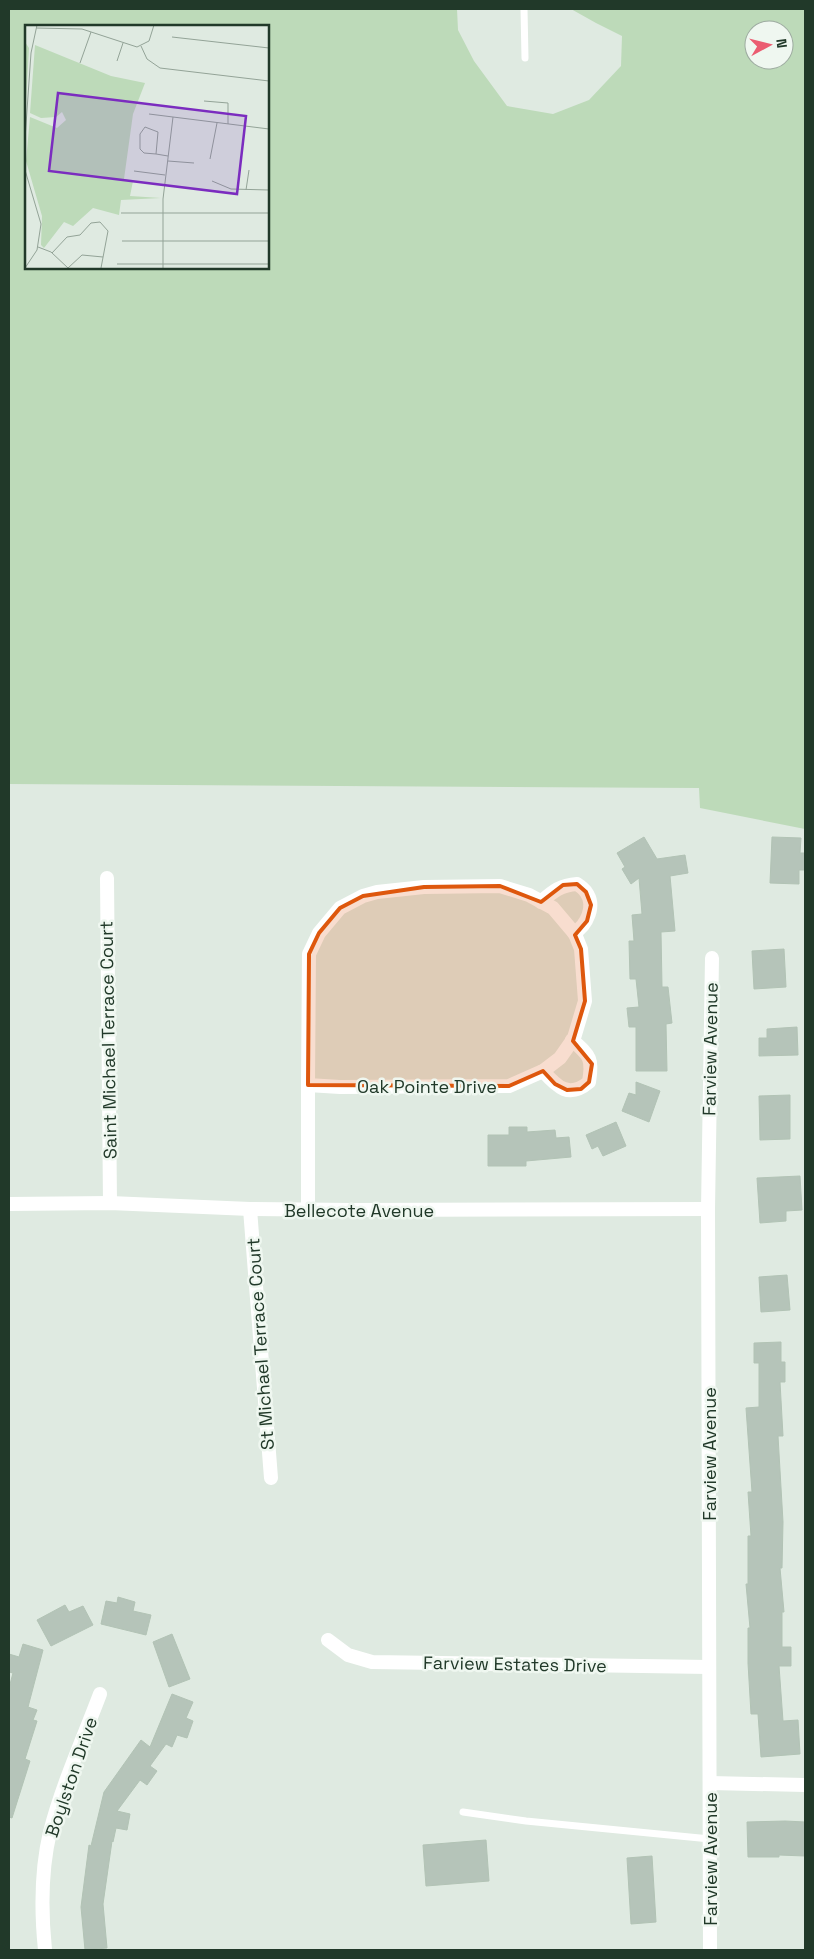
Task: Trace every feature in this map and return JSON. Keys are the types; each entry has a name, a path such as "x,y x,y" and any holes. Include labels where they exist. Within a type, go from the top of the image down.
{"street":[{"name":"Saint Michael Terrace Court","path":"107,878 110,1203"},
{"path":"541,902 563,885 577,884 586,892 591,906 587,921 574,933"},
{"name":"Oak Pointe Drive","path":"308,1085 509,1086 543,1071 560,1058 572,1040 585,1001 581,949 574,933 553,908 529,895 500,886 424,887 377,892 363,896 340,908 319,932 309,954 308,1085 308,1210"},
{"name":"Farview Avenue","path":"710,1950 708,1209 712,958"},
{"path":"543,1071 555,1084 567,1090 580,1089 590,1082 592,1064 584,1051 572,1040"},
{"name":"Bellecote Avenue","path":"9,1204 110,1203 308,1210 708,1209"},
{"name":"St Michael Terrace Court","path":"250,1209 270,1478"},
{"name":"Farview Estates Drive","path":"328,1640 348,1655 372,1662 709,1667"},
{"name":"Boylston Drive","path":"45,1950 42,1899 50,1833 58,1805 100,1694"},
{"path":"710,1782 805,1785"}],"lane":[{"path":"524,9 525,58"},
{"path":"463,1812 526,1821 710,1839"}],"highlighted area":[{"path":"577,884 586,892 591,905 587,921 575,935 581,949 585,1001 573,1041 592,1064 589,1082 581,1089 567,1090 555,1084 543,1071 509,1086 308,1085 309,954 319,933 340,908 363,896 424,887 500,886 541,902 563,885"}],"green space":[{"path":"9,9 457,9 458,30 474,61 507,106 553,114 589,100 621,66 622,36 571,9 805,9 805,829 700,808 699,788 9,784"}],"building":[{"path":"644,837 657,859 685,855 688,873 670,876 675,931 661,932 662,987 668,987 672,1023 666,1024 667,1071 636,1071 636,1027 629,1027 627,1008 639,1007 636,979 630,979 629,941 634,941 632,915 642,914 639,878 631,884 622,869 625,867 617,853"},
{"path":"772,837 801,838 800,853 805,853 805,870 799,870 799,884 770,883"},
{"path":"784,949 786,987 754,989 752,951"},
{"path":"797,1027 798,1055 759,1056 759,1038 767,1038 767,1029"},
{"path":"636,1082 660,1091 649,1122 622,1111 629,1093 636,1095"},
{"path":"790,1095 790,1139 760,1140 759,1096"},
{"path":"616,1122 626,1146 603,1156 598,1146 592,1149 586,1135"},
{"path":"509,1127 527,1127 527,1132 555,1130 556,1138 569,1137 571,1157 526,1161 526,1166 488,1166 488,1135 509,1135"},
{"path":"800,1176 802,1210 786,1211 786,1221 760,1223 757,1178"},
{"path":"787,1275 790,1310 761,1312 759,1277"},
{"path":"781,1342 781,1362 785,1362 785,1382 780,1382 783,1436 778,1436 783,1522 782,1568 780,1568 784,1612 782,1612 782,1647 791,1647 791,1666 779,1666 783,1721 798,1720 800,1754 761,1757 758,1714 751,1714 748,1663 748,1628 750,1628 746,1584 748,1584 748,1536 751,1536 748,1492 752,1492 746,1408 759,1407 759,1363 754,1363 754,1343"},
{"path":"118,1597 135,1602 133,1611 151,1615 146,1635 101,1624 106,1601 117,1603"},
{"path":"65,1605 69,1612 83,1606 93,1625 51,1646 37,1620"},
{"path":"172,1634 190,1679 169,1687 153,1642"},
{"path":"23,1644 43,1650 28,1707 37,1710 33,1720 37,1721 25,1759 30,1761 12,1818 9,1817 9,1688 13,1673 9,1672 9,1654 19,1657"},
{"path":"172,1694 193,1702 186,1718 193,1721 187,1738 177,1735 172,1747 166,1744 150,1766 157,1771 147,1785 140,1780 117,1811 130,1814 127,1830 116,1828 112,1841 103,1904 107,1948 85,1950 81,1907 89,1845 91,1846 104,1792 141,1740 150,1747"},
{"path":"747,1822 805,1822 805,1856 748,1857"},
{"path":"486,1840 489,1881 426,1886 423,1845"},
{"path":"652,1856 656,1922 631,1924 627,1858"}]}
